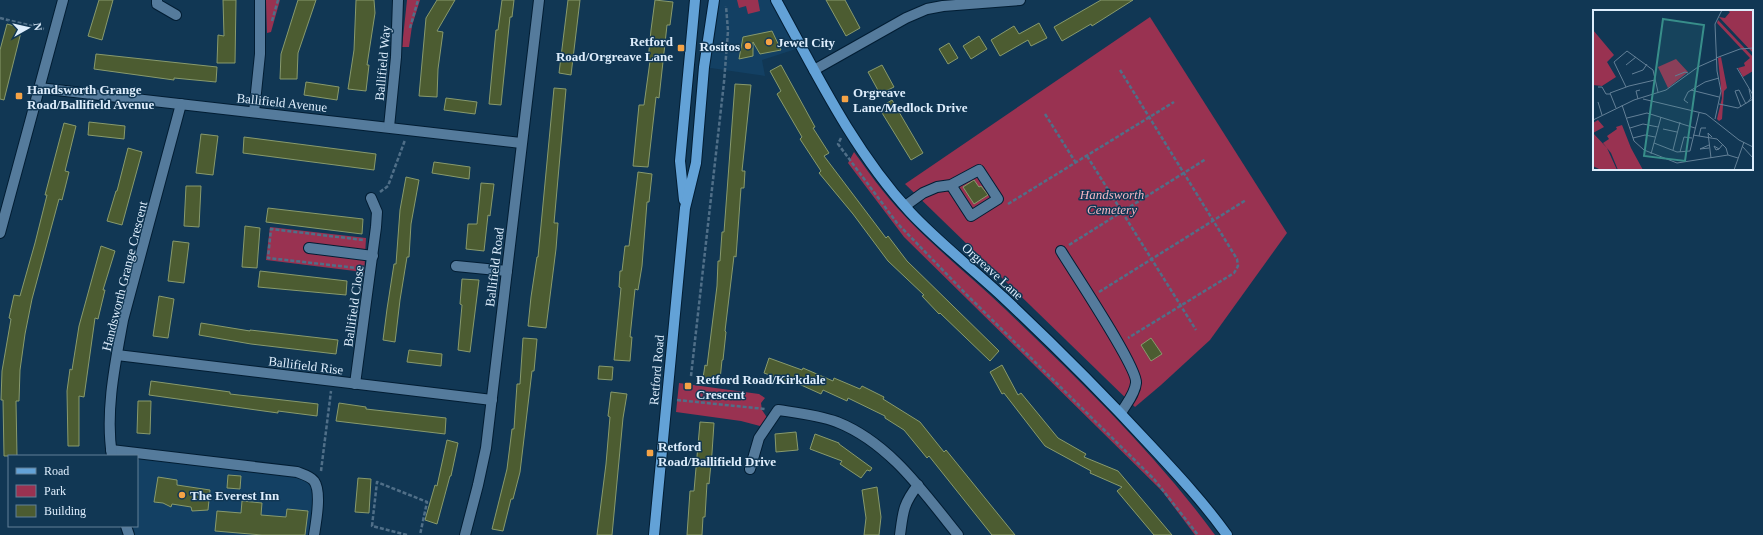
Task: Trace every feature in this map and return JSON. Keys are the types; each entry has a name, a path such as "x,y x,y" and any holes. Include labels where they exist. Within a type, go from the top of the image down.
{"main road":[{"name":"Retford Road","path":"685,208 680,161 695,0"},
{"name":"Retford Road","path":"654,535 685,208 696,163 704,67 714,0"},
{"name":"Orgreave Lane","path":"776,0 846,125 869,161 906,206 940,242 1004,297 1121,413 1177,474 1228,535"}],"street":[{"path":"0,233 4,206 63,0"},
{"path":"157,0 157,4 176,15"},
{"path":"254,112 260,54 260,0"},
{"name":"Ballifield Way","path":"389,127 396,57 398,0"},
{"name":"Ballifield Road","path":"465,535 486,448 539,0"},
{"path":"814,70 906,18 927,10 974,1 1020,0"},
{"name":"Ballifield Avenue","path":"39,88 521,143"},
{"name":"Handsworth Grange Crescent","path":"111,453 110,416 117,355 127,306 181,104"},
{"path":"906,206 923,193 937,187 951,185 979,170 998,199 971,216 951,185"},
{"name":"Ballifield Close","path":"355,384 373,256 377,212 371,198"},
{"name":"Ballifield Close","path":"309,248 373,256"},
{"path":"1061,251 1118,344 1135,376 1136,384 1133,395 1121,413"},
{"path":"456,266 507,272"},
{"name":"Ballifield Rise","path":"117,355 492,400"},
{"path":"750,469 759,438 778,410 819,417 856,430 887,452 918,485 958,535"},
{"path":"111,453 131,455"},
{"path":"138,456 291,471 306,476 314,481 318,494 314,535"},
{"path":"900,535 904,507 908,498 918,485"}],"path":[{"path":"690,376 724,82 728,31 726,0"},
{"path":"0,18 55,32"},
{"path":"1118,344 1234,273 1238,266 1237,259 1120,70"},
{"path":"998,199 1001,204 1006,205 1174,102"},
{"path":"1045,114 1076,163"},
{"path":"846,125 838,144 897,223 983,311 1154,479 1198,535"},
{"path":"371,198 388,186 409,130"},
{"path":"1087,156 1196,330"},
{"path":"1061,251 1206,159"},
{"path":"1089,298 1246,200"},
{"path":"314,481 320,474 332,382"},
{"path":"667,399 778,410"},
{"path":"407,535 372,526 377,482 427,502 420,535"}],"shaded area":[{"path":"714,0 776,0 802,47 762,60 765,76 704,67"},
{"path":"111,450 297,472 314,481 314,535 129,535 126,527 138,527 138,455 112,455"}],"green space":[{"path":"266,0 280,0 271,32 267,33"},
{"path":"407,0 420,0 412,26 409,47 402,47"},
{"path":"737,0 758,0 760,11 748,14 746,6 739,8"},
{"name":"Handsworth Cemetery","path":"1150,17 1287,233 1210,340 1135,407 905,184"},
{"path":"854,152 883,191 911,223 1005,309 1115,418 1167,475 1215,535 1195,535 1162,491 904,237 848,163"},
{"path":"270,227 366,238 364,277 355,271 266,260"},
{"path":"679,383 759,394 765,398 761,403 762,410 768,419 760,426 741,421 676,412"}],"building":[{"path":"99,0 113,0 102,40 88,36"},
{"path":"223,0 236,0 235,63 217,63 218,35 224,36"},
{"path":"298,0 316,0 298,53 297,79 280,79 281,54"},
{"path":"356,0 374,0 375,13 367,65 369,65 366,91 348,89 354,50"},
{"path":"437,0 455,0 437,31 443,32 438,69 437,97 419,96 426,18"},
{"path":"502,0 514,0 512,17 510,17 501,105 489,104 496,30 498,30"},
{"path":"568,0 580,0 571,75 559,73"},
{"path":"655,0 673,2 670,25 667,25 659,98 656,97 648,167 633,166 639,105 644,105 650,61 648,61"},
{"path":"826,0 845,0 860,28 846,36"},
{"path":"1101,0 1133,0 1092,26 1091,24 1062,41 1054,27"},
{"path":"1039,23 1047,38 1031,46 1028,40 1000,56 991,40 1014,26 1019,34"},
{"path":"7,24 22,28 4,100 0,99 0,50"},
{"path":"772,31 781,50 760,54 753,42 753,56 739,59 743,37"},
{"path":"979,36 987,49 971,59 963,46"},
{"path":"949,43 958,58 948,64 939,49"},
{"path":"96,54 217,67 216,82 174,78 174,80 94,69"},
{"path":"781,65 815,127 813,128 829,153 824,156 886,238 888,236 907,261 999,351 990,361 940,313 939,314 922,296 924,295 888,261 853,214 819,173 821,171 800,139 802,137 777,94 781,91 770,71"},
{"path":"882,65 894,87 880,94 868,72"},
{"path":"306,82 339,87 337,100 304,95"},
{"path":"735,84 751,85 742,171 745,171 744,188 741,188 736,257 734,256 720,380 703,378 705,365 707,366 717,286 718,261 720,261 722,232 724,232"},
{"path":"554,88 566,89 554,223 558,223 556,249 546,328 528,326 538,257"},
{"path":"446,98 477,102 475,114 444,110"},
{"path":"892,100 923,153 911,160 879,108"},
{"path":"89,122 125,126 124,139 88,135"},
{"path":"64,123 76,126 65,171 69,172 62,200 59,199 32,299 25,334 20,370 19,401 16,401 17,455 4,456 3,400 1,400 2,371 11,319 9,318 14,295 20,296 47,195 45,195"},
{"path":"201,134 218,136 213,175 196,173"},
{"path":"244,137 376,154 374,170 243,153"},
{"path":"128,148 142,152 122,225 107,221 117,191"},
{"path":"434,162 470,167 469,179 432,173"},
{"path":"638,172 652,174 649,202 647,202 642,266 638,290 635,289 630,337 632,337 630,361 614,360 621,288 619,287 620,271 622,271 625,246 629,246"},
{"path":"406,177 419,180 411,224 409,257 407,257 395,342 383,340 394,264 396,264 400,210"},
{"path":"974,180 988,195 974,204 963,187"},
{"path":"481,183 494,184 490,216 488,215 484,251 466,249 468,224 477,224"},
{"path":"186,186 201,186 199,227 184,226"},
{"path":"268,208 363,219 362,234 266,222"},
{"path":"245,226 260,228 257,268 242,267"},
{"path":"173,241 189,243 184,283 168,281"},
{"path":"101,246 115,251 103,290 105,290 98,319 95,318 84,397 79,396 79,446 68,446 67,391 70,369 72,370 79,326"},
{"path":"260,271 347,281 346,295 258,287"},
{"path":"462,279 479,280 470,352 458,350 462,305 460,304"},
{"path":"159,296 174,299 168,338 153,336"},
{"path":"201,323 250,331 338,340 336,354 251,344 199,335"},
{"path":"523,338 537,339 534,371 532,371 520,472 503,531 492,529 507,469 512,429 514,429 517,384 520,384"},
{"path":"1151,338 1162,354 1151,361 1141,345"},
{"path":"409,350 442,354 441,366 407,362"},
{"path":"769,358 802,370 803,368 833,381 834,378 860,389 862,386 884,397 883,399 920,422 944,452 946,450 1015,535 992,535 929,456 927,458 904,430 885,418 885,416 848,398 847,401 823,390 821,394 790,380 789,382 764,373"},
{"path":"1002,365 1018,395 1021,393 1058,438 1086,454 1084,457 1118,471 1172,535 1154,535 1117,491 1122,487 1090,473 1091,471 1045,446 1004,393 1002,394 990,372"},
{"path":"599,366 613,367 612,380 598,379"},
{"path":"151,381 230,392 230,394 318,404 317,416 278,411 278,413 149,395"},
{"path":"611,392 627,394 623,418 612,535 597,535 606,464 610,417 608,416"},
{"path":"138,401 151,401 150,434 137,433"},
{"path":"339,403 366,407 366,409 446,418 445,434 336,421"},
{"path":"700,422 714,423 709,484 707,483 705,517 703,517 702,535 687,535 690,491 694,491"},
{"path":"796,432 798,450 776,452 775,434"},
{"path":"815,434 839,443 872,468 870,471 867,470 861,478 840,464 842,461 810,449"},
{"path":"447,440 458,443 451,476 437,524 425,520 435,485 437,486"},
{"path":"228,475 241,476 240,489 227,488"},
{"name":"The Everest Inn","path":"158,477 177,480 177,485 210,490 208,510 192,511 191,507 172,504 171,507 163,503 154,502"},
{"path":"358,478 371,479 369,513 355,512"},
{"path":"877,487 881,517 879,535 864,535 866,518 862,490"},
{"path":"242,501 262,503 261,515 286,517 287,509 308,511 305,535 262,535 215,531 217,511 241,513"}],"place":[{"name":"Jewel City","path":"769,42"},
{"name":"Rositos","path":"748,46"},
{"name":"Retford Road/Orgreave Lane","path":"681,48"},
{"name":"Handsworth Grange Road/Ballifield Avenue","path":"19,96"},
{"name":"Orgreave Lane/Medlock Drive","path":"845,99"},
{"name":"Retford Road/Kirkdale Crescent","path":"688,386"},
{"name":"Retford Road/Ballifield Drive","path":"650,453"},
{"name":"The Everest Inn","path":"182,495"}]}
